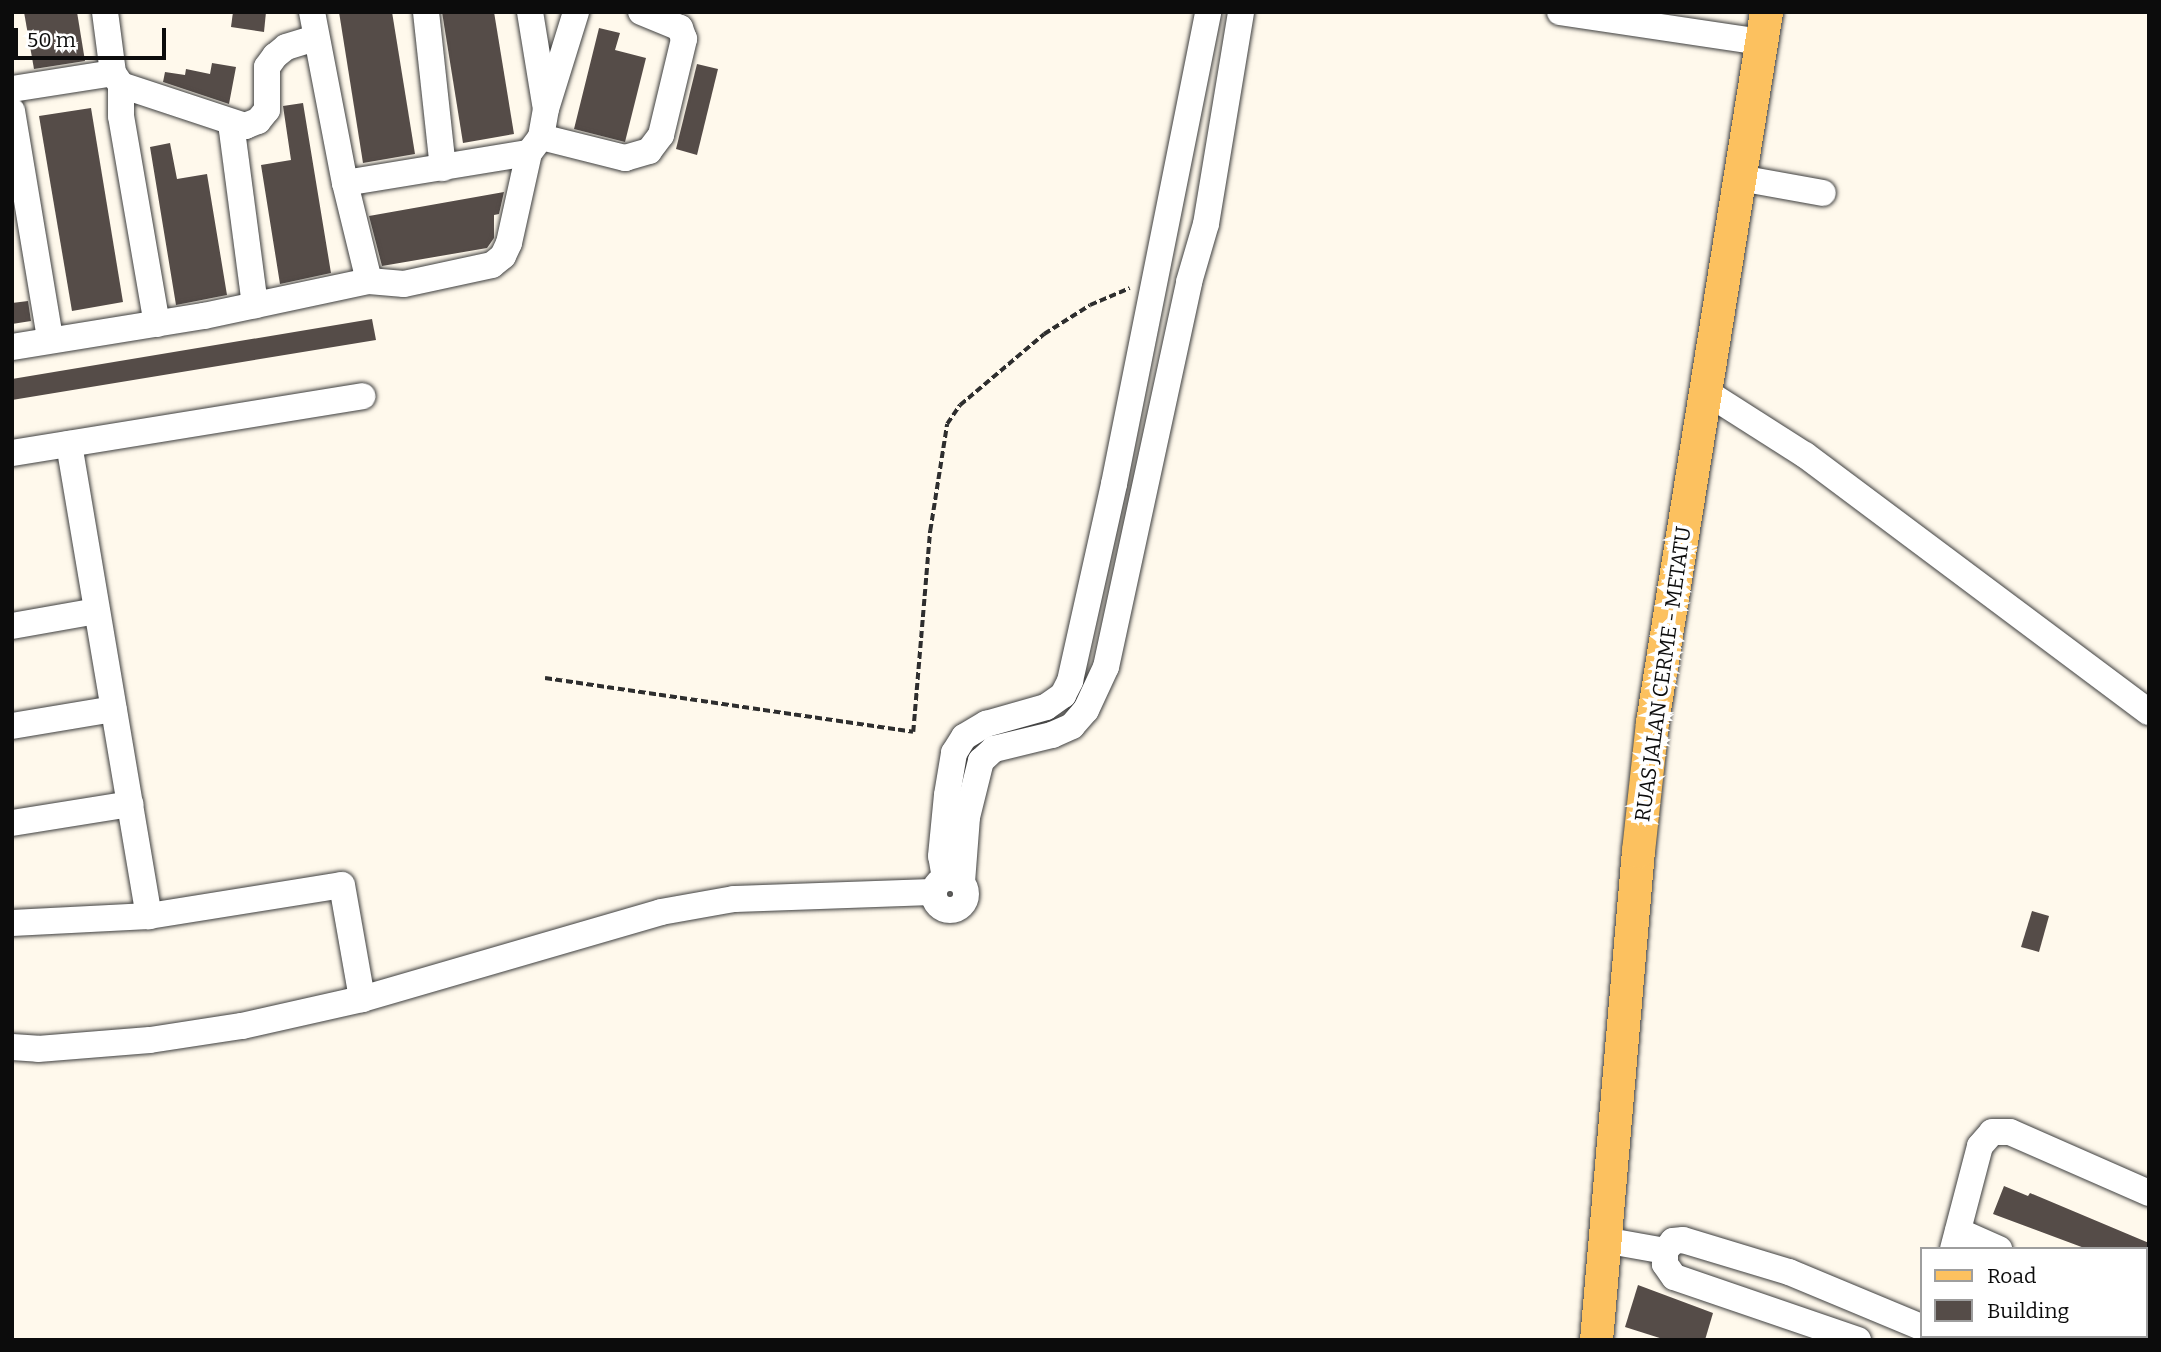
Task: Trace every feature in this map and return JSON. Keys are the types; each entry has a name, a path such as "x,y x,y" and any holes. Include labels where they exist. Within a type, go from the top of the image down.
{"main road":[{"name":"RUAS JALAN CERME - METATU","path":"1596,1340 1652,722 1764,27"}],"street":[{"path":"105,12 157,324"},
{"path":"426,12 443,168"},
{"path":"530,12 546,109"},
{"path":"12,347 157,324 369,281 404,284 492,265 503,256 509,243 535,145 576,12"},
{"path":"345,183 443,168 535,145 625,158 649,151 661,135 684,39 680,28 641,12"},
{"path":"947,884 941,856 954,753 964,737 986,724 1046,707 1063,695 1070,681 1114,485 1208,12"},
{"path":"947,884 981,761 994,749 1052,736 1072,726 1086,710 1106,667 1189,282 1206,224 1241,12"},
{"path":"1560,12 1764,27"},
{"path":"12,89 117,79 245,126 258,121 267,110 267,67 286,47 314,25 345,183 369,281"},
{"path":"12,111 22,227 50,339"},
{"path":"231,123 255,305"},
{"path":"1740,178 1823,193"},
{"path":"1154,276 1189,282"},
{"path":"1706,392 1805,455 2149,712"},
{"path":"12,453 362,396"},
{"path":"69,443 149,916"},
{"path":"12,626 97,611"},
{"path":"12,726 114,709"},
{"path":"12,823 130,803"},
{"path":"12,1047 38,1049 150,1040 242,1027 362,999 661,912 734,899 947,884"},
{"path":"12,923 149,916 342,885 362,999"},
{"path":"1989,1247 1955,1240 1980,1146 1992,1132 2010,1132 2149,1193"},
{"path":"1604,1240 1665,1251"},
{"path":"1858,1340 1780,1311 1674,1277 1665,1264 1665,1251 1672,1241 1683,1240 1789,1272 1920,1328"},
{"path":"1780,1311 1789,1272"}],"path":[{"path":"545,678 913,732 930,531 947,424 960,405 1044,334 1090,305 1154,276"}],"building":[{"path":"24,12 77,12 85,61 34,69"},
{"path":"233,12 266,12 264,32 231,27"},
{"path":"339,12 392,12 415,154 363,163"},
{"path":"442,12 494,12 514,134 463,143"},
{"path":"599,28 620,33 615,50 646,58 625,142 574,129"},
{"path":"212,63 236,67 229,104 163,82 165,72 185,75 186,69 210,74"},
{"path":"697,64 718,69 697,155 676,149"},
{"path":"303,103 331,273 280,284 261,165 291,160 283,106"},
{"path":"91,108 123,302 72,311 39,116"},
{"path":"170,143 177,179 207,174 227,295 176,305 150,147"},
{"path":"504,192 499,214 494,215 494,238 487,248 382,266 369,216"},
{"path":"28,301 31,321 12,324 12,303"},
{"path":"372,319 376,340 12,400 12,379"},
{"path":"2032,911 2049,916 2039,952 2021,947"},
{"path":"2004,1186 2028,1196 2030,1193 2149,1243 2149,1249 2082,1247 1993,1214"},
{"path":"1638,1285 1713,1313 1705,1340 1666,1340 1625,1327"}]}
